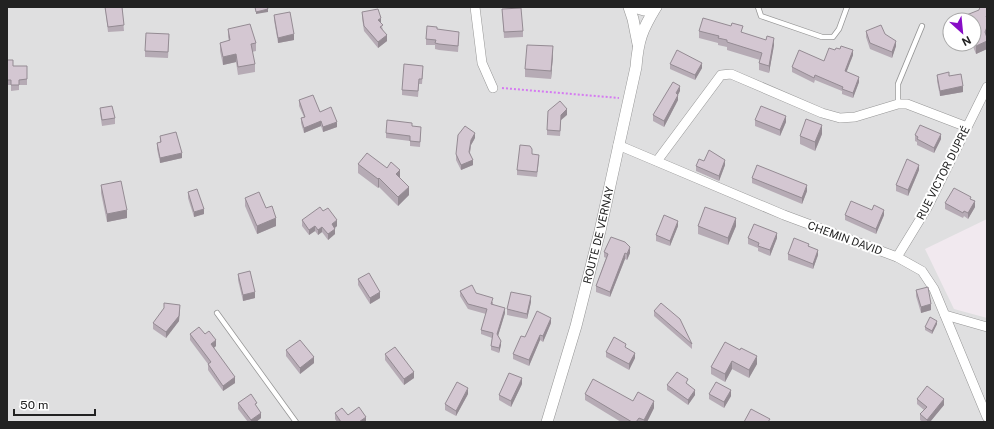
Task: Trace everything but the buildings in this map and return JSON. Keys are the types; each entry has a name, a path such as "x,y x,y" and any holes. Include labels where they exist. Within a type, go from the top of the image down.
{"street":[{"path":"475,7 482,63 493,88"},
{"name":"ROUTE DE VERNAY","path":"629,7 638,44"},
{"path":"634,7 644,10 656,7"},
{"name":"ROUTE DE VERNAY","path":"547,422 576,326 600,231 636,67 638,44 644,27 656,7"},
{"path":"657,161 721,75 731,74 822,114 840,118 855,117 898,104 907,104 967,127"},
{"name":"RUE VICTOR DUPRÉ","path":"897,257 927,208 987,87"},
{"name":"CHEMIN DAVID","path":"618,145 784,215 897,257 922,271 934,289 987,417"},
{"path":"945,315 987,327"}],"lane":[{"path":"758,7 761,16 822,38 833,37 839,30 847,7"},
{"path":"898,104 898,84 922,26"},
{"path":"217,313 296,422"}],"path":[{"path":"493,88 600,95 628,100"}],"shaded area":[{"path":"7,7 987,7 987,219 925,249 954,309 987,318 987,422 7,422"}]}
